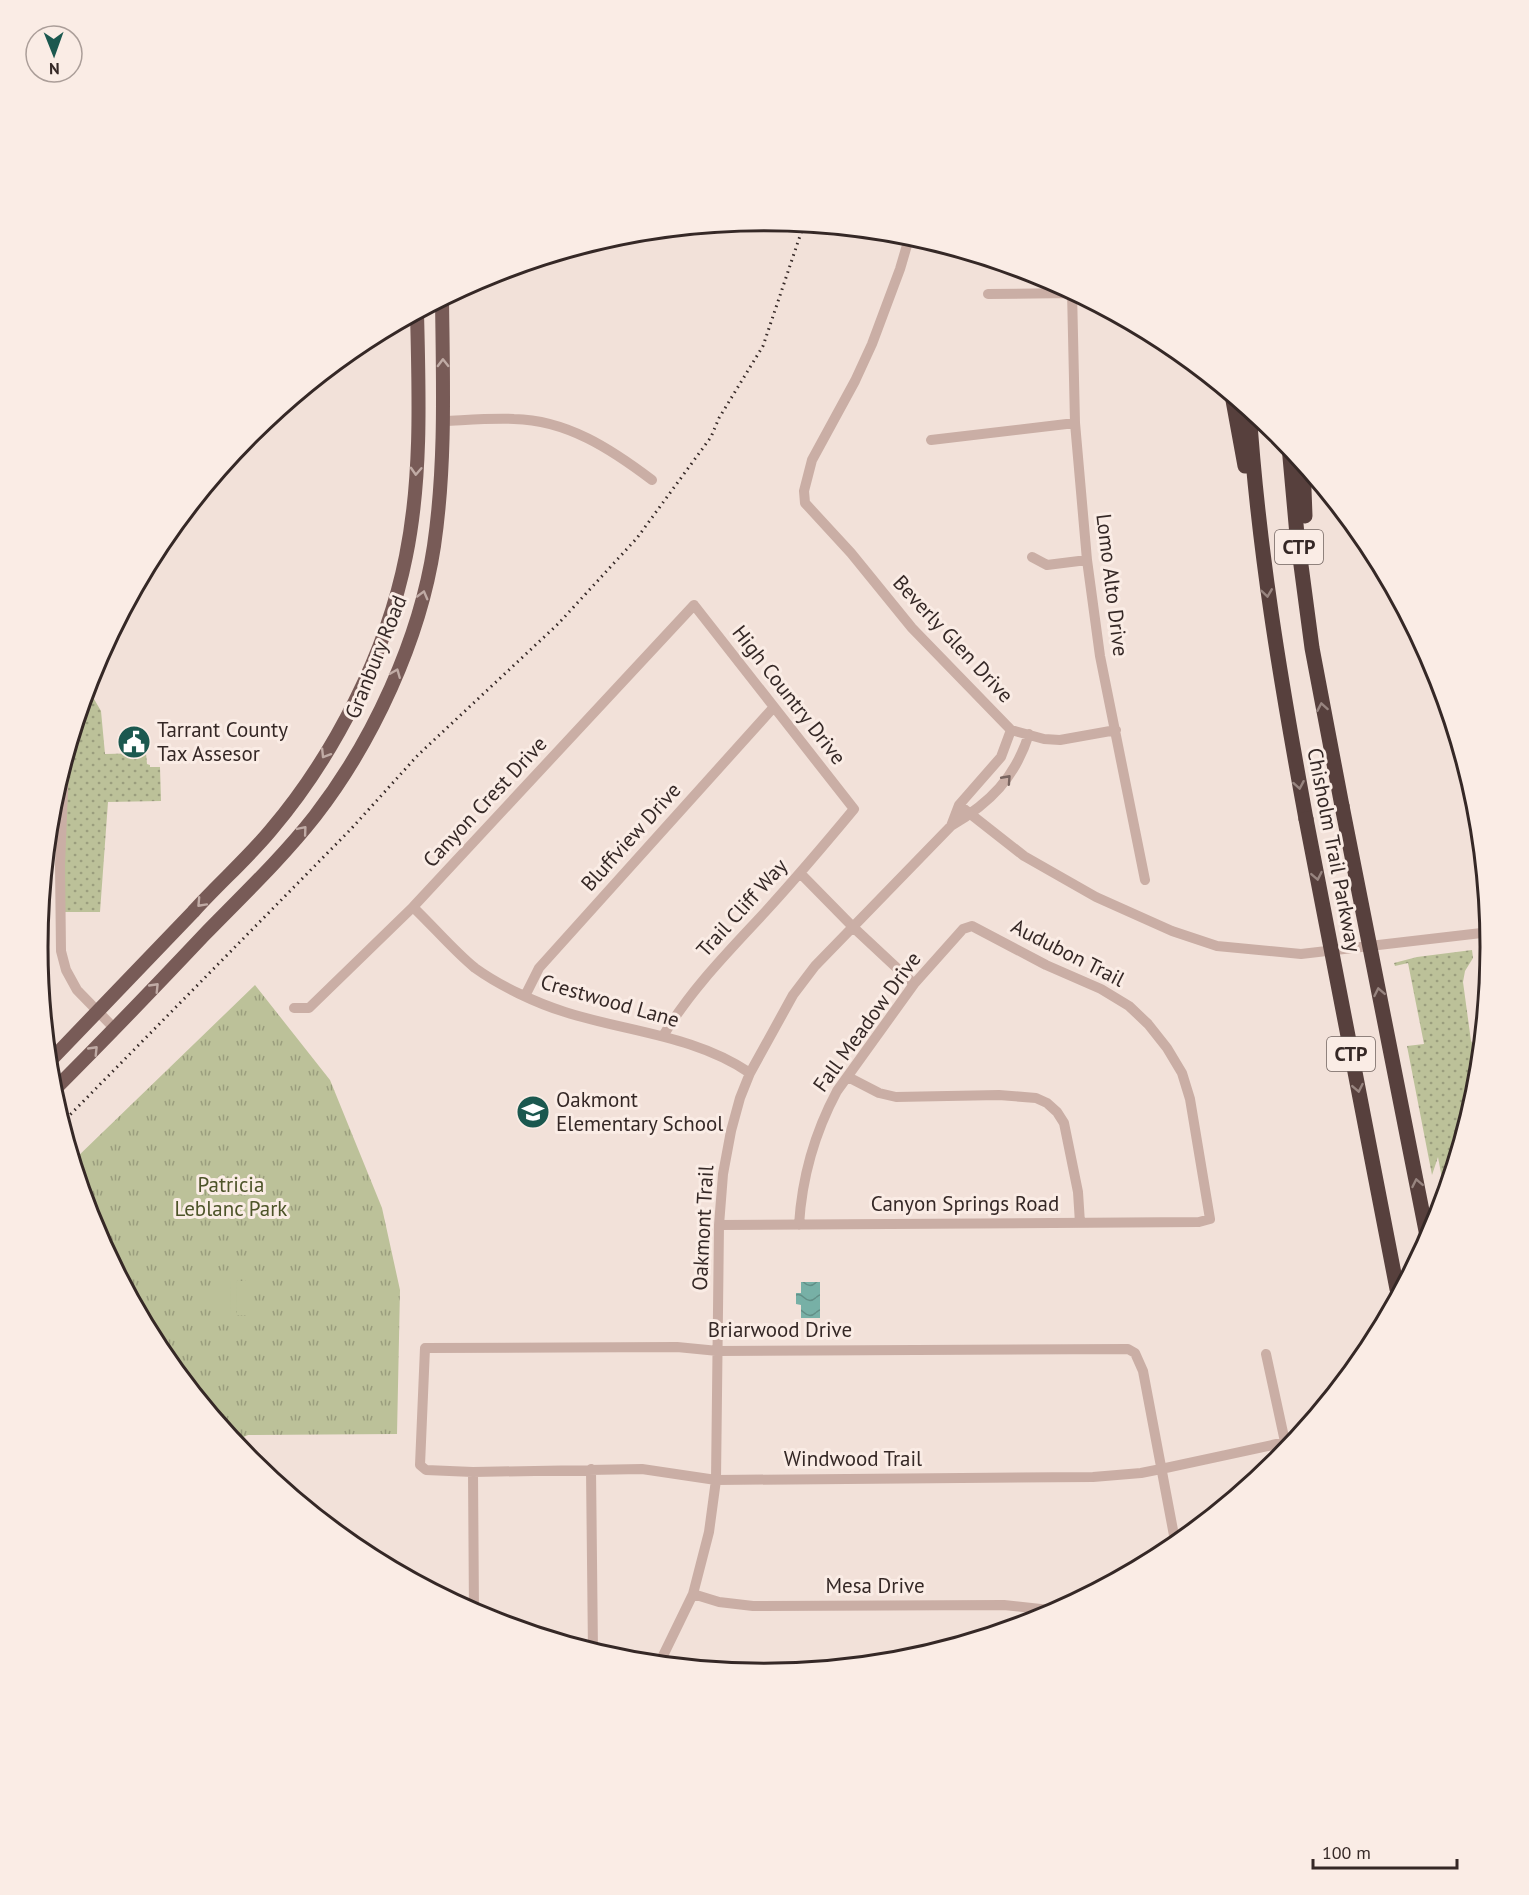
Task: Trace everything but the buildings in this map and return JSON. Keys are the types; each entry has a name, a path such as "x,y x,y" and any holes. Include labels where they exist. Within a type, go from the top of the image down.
{"highway":[{"path":"1234,407 1263,563"},
{"name":"Chisholm Trail Parkway","path":"1250,421 1263,563 1279,672 1396,1284"},
{"name":"Chisholm Trail Parkway","path":"1290,462 1299,552 1312,648 1341,806 1425,1225"},
{"path":"1304,476 1312,648"}],"main road":[{"name":"Granbury Road","path":"61,1083 289,846 315,816 373,725 417,619 434,547 441,491 444,421 442,308"},
{"name":"Granbury Road","path":"56,1055 271,831 319,765 354,704 381,642 406,555 415,490 419,421 417,321"},
{"path":"419,421 444,421"},
{"path":"381,642 405,651"},
{"path":"271,831 289,846"}],"street":[{"name":"Beverly Glen Drive","path":"907,246 872,344 855,381 812,460 804,491 805,503 851,553 912,628 1011,730 1060,740 1116,730"},
{"path":"988,294 1053,292"},
{"name":"Lomo Alto Drive","path":"1072,301 1075,423 1087,560 1100,656 1145,880"},
{"path":"444,421 515,418 559,427 583,436 615,453 652,480"},
{"path":"931,440 1075,423"},
{"path":"1032,557 1047,565 1087,560"},
{"name":"High Country Drive","path":"694,605 854,809"},
{"name":"Canyon Crest Drive","path":"294,1008 309,1008 413,907 694,605"},
{"name":"Bluffview Drive","path":"525,996 539,968 773,708"},
{"name":"Oakmont Trail","path":"951,826 960,805 1001,757 1011,730"},
{"name":"Oakmont Trail","path":"663,1657 693,1594 709,1532 716,1480 719,1225 723,1174 740,1098 750,1073 793,995 815,966 951,826 971,814 987,800 1015,769 1029,734"},
{"path":"960,805 1024,856 1096,897 1172,931 1217,946 1301,954 1480,933"},
{"path":"62,806 60,865 61,951 66,970 77,990 115,1029"},
{"name":"Trail Cliff Way","path":"663,1036 680,1007 704,978 800,873 854,809"},
{"path":"800,873 914,984"},
{"name":"Crestwood Lane","path":"413,907 476,968 525,996 566,1012 663,1036 725,1058 750,1073"},
{"name":"Fall Meadow Drive","path":"800,1225 803,1184 813,1143 829,1107 914,984 963,929 972,926"},
{"name":"Audubon Trail","path":"972,926 1046,965 1101,989 1129,1006 1148,1024 1167,1048 1182,1073 1190,1099 1210,1219"},
{"path":"848,1077 879,1092 896,1097 999,1095 1036,1098 1047,1103 1064,1123 1078,1192 1080,1223"},
{"name":"Canyon Springs Road","path":"719,1225 1199,1222 1210,1219"},
{"name":"Briarwood Drive","path":"420,1465 425,1348 677,1347 718,1351 1113,1348 1128,1349 1135,1353 1143,1371 1161,1469"},
{"path":"1266,1354 1285,1439"},
{"name":"Windwood Trail","path":"420,1465 426,1470 473,1472 591,1468 656,1470 716,1480 1093,1477 1141,1473 1276,1449"},
{"path":"591,1468 593,1643"},
{"path":"1161,1469 1174,1535"},
{"path":"473,1472 474,1602"},
{"name":"Mesa Drive","path":"693,1594 719,1602 753,1606 1004,1605 1039,1609"}],"green space":[{"path":"94,699 101,711 105,754 146,753 147,764 150,767 160,767 161,801 108,802 100,912 60,912 63,804 72,762"},
{"path":"1472,950 1473,958 1465,971 1463,982 1471,1041 1474,1046 1457,1133 1442,1180 1438,1157 1432,1175 1407,1046 1424,1044 1408,963 1395,966 1394,963 1417,957"},
{"name":"Patricia Leblanc Park","path":"255,985 330,1080 382,1208 400,1290 397,1434 248,1435 242,1437 196,1384 144,1306 103,1222 79,1155"},
{"path":"215,1281 230,1281 231,1315 215,1315"},
{"path":"236,1281 252,1281 252,1315 237,1315"}],"water":[{"path":"801,1282 820,1282 820,1318 801,1318 801,1305 796,1304 796,1293 801,1293"}],"railway":[{"path":"68,1116 351,829 418,755 558,624 637,538 711,437 719,418 763,346 801,233"}],"place":[{"name":"Tarrant County Tax Assesor","path":"134,742"},
{"name":"Oakmont Elementary School","path":"533,1112"}]}
